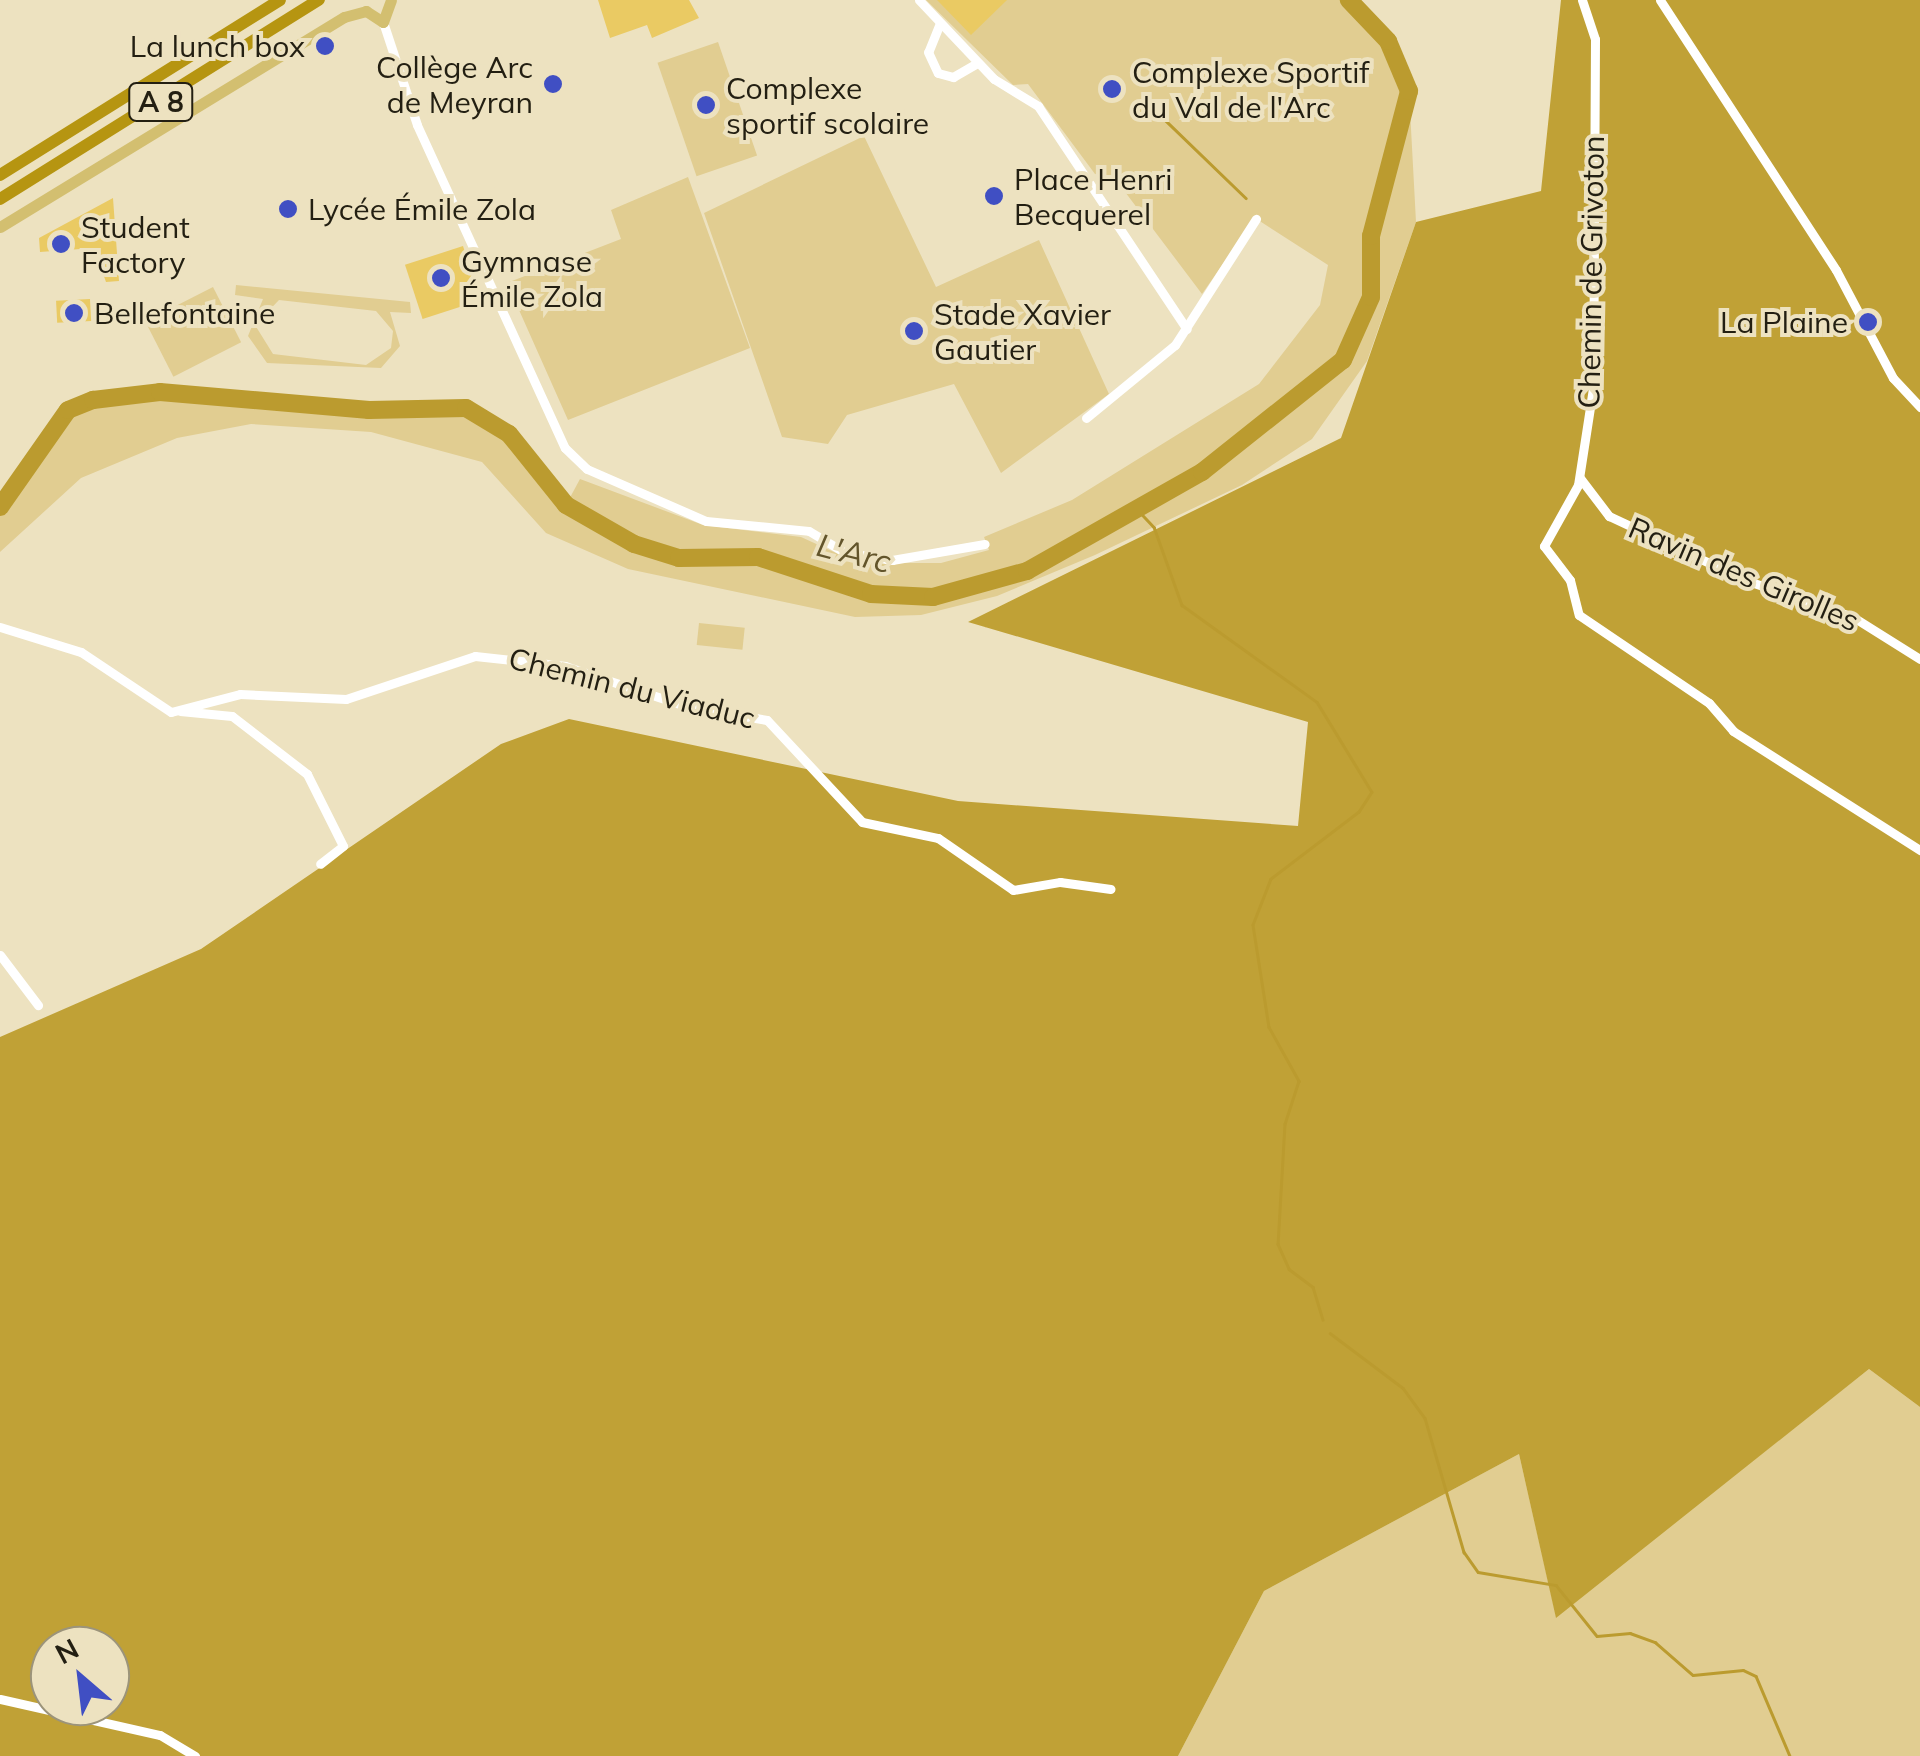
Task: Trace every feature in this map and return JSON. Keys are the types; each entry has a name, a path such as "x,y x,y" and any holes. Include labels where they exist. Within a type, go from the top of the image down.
{"highway":[{"name":"A 8","path":"0,175 280,0"},
{"name":"A 8","path":"0,199 320,0"}],"main road":[{"path":"383,22 389,1"},
{"path":"0,227 344,18 369,6 383,22"}],"street":[{"path":"919,0 977,63 1038,106 1187,330"},
{"name":"Chemin de Grivoton","path":"1582,0 1595,39 1597,235 1593,388 1580,478 1546,535 1579,615 1698,695 1733,731 1920,850"},
{"path":"1660,0 1836,270 1892,378 1920,408"},
{"path":"939,21 928,52 934,68 953,78 977,63"},
{"path":"383,22 414,117 565,448 587,469 706,521 809,531 844,552 892,560 985,544"},
{"path":"1086,418 1187,330 1256,219"},
{"name":"Ravin des Girolles","path":"1580,478 1609,516 1748,581 1852,616 1920,659"},
{"path":"0,627 81,652 160,710 232,716 307,774 342,846 320,864"},
{"name":"Chemin du Viaduc","path":"180,712 240,694 346,699 475,656 565,666 685,706 768,720 862,822 938,838 1013,890 1060,882 1111,889"},
{"path":"0,955 38,1005"},
{"path":"0,1698 160,1736 194,1756"}],"shaded area":[{"path":"926,0 1349,0 1372,20 1409,91 1416,222 1367,361 1312,439 1242,485 1095,555 997,596 921,615 855,617 628,569 546,533 482,462 371,432 251,424 177,438 81,478 0,552 0,507 68,410 93,400 160,392 378,410 466,408 509,434 566,505 580,479 703,525 801,537 858,563 941,563 989,550 984,537 1072,500 1259,384 1320,305 1328,265 1255,218 1202,294 1113,176 1095,174 1028,84 1013,85"},
{"path":"1561,0 1920,0 1920,1407 1869,1369 1556,1618 1519,1454 1264,1591 1178,1756 0,1756 0,1037 201,949 501,744 569,719 958,801 1298,826 1308,722 968,622 1341,438 1416,222 1541,191"},
{"name":"Complexe sportif scolaire","path":"718,42 757,155 697,176 657,63"},
{"name":"Stade Xavier Gautier","path":"864,136 936,287 1039,240 1109,394 1001,473 954,384 847,415 828,444 782,437 704,213"},
{"path":"688,177 750,348 568,420 507,283 621,239 611,210"},
{"path":"236,285 410,302 411,313 390,312 400,346 381,368 267,363 248,336 263,299 235,295","holes":["279,300 376,311 393,331 391,348 366,365 273,354 255,325"]},
{"path":"213,287 241,342 173,377 145,322"},
{"path":"699,623 745,628 742,650 697,645"},
{"path":"1869,1369 1920,1407 1920,1756 1178,1756 1264,1591 1519,1454 1556,1616"}],"building":[{"path":"598,0 689,0 699,18 652,38 647,25 610,38"},
{"path":"937,0 1007,0 971,35"},
{"name":"Student Factory","path":"113,198 119,281 106,282 94,248 40,252 39,238"},
{"name":"Gymnase Émile Zola","path":"463,246 481,300 423,319 405,265"},
{"name":"Bellefontaine","path":"90,299 91,321 57,323 56,301"}],"waterway":[{"name":"L'Arc","path":"0,507 68,410 93,400 160,392 369,410 466,408 509,434 566,505 634,544 679,558 758,557 871,594 933,597 1027,571 1202,472 1343,360 1371,297 1371,236 1409,91 1388,41 1349,0"},
{"path":"1161,116 1246,198"},
{"path":"1137,509 1154,527 1182,605 1317,702 1372,792 1359,812 1271,879 1253,925 1269,1027 1299,1081 1285,1124 1278,1244 1289,1269 1313,1287 1323,1320"},
{"path":"1330,1333 1403,1388 1425,1418 1464,1552 1478,1572 1556,1585 1597,1636 1630,1633 1655,1642 1693,1675 1743,1670 1756,1676 1790,1756"}],"place":[{"name":"La lunch box","path":"325,46"},
{"name":"Collège Arc de Meyran","path":"553,84"},
{"name":"Complexe Sportif du Val de l'Arc","path":"1112,89"},
{"name":"Complexe sportif scolaire","path":"706,105"},
{"name":"Place Henri Becquerel","path":"994,196"},
{"name":"Lycée Émile Zola","path":"288,209"},
{"name":"Student Factory","path":"61,244"},
{"name":"Gymnase Émile Zola","path":"441,278"},
{"name":"Bellefontaine","path":"74,313"},
{"name":"La Plaine","path":"1868,322"},
{"name":"Stade Xavier Gautier","path":"914,331"}]}
